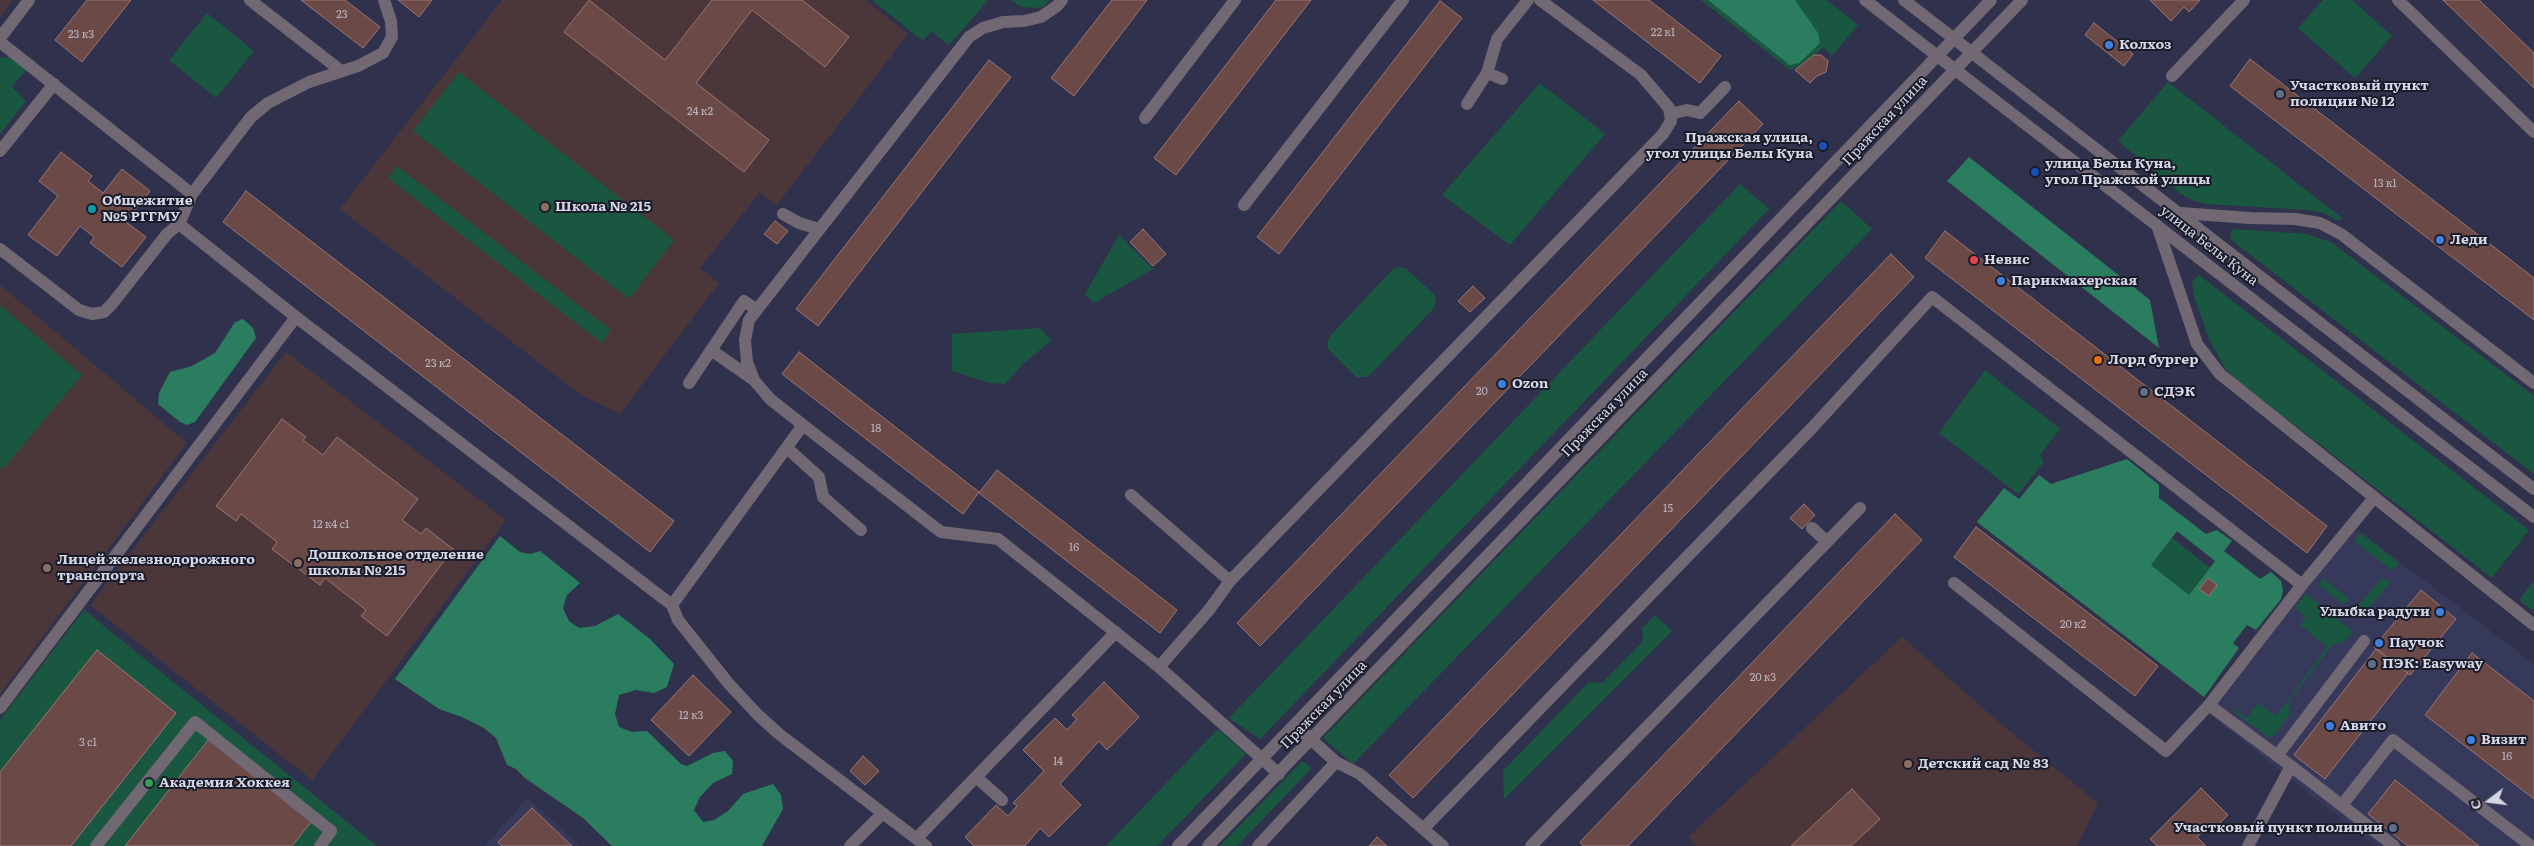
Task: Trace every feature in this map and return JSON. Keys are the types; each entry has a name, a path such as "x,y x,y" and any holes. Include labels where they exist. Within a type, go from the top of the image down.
{"street":[{"path":"30,0 0,40 192,194"},
{"path":"250,0 340,70"},
{"path":"0,249 79,310 92,314 104,312 167,234 179,224 192,194 251,118 268,103 309,82 340,70 358,66 383,53 392,37 391,21 384,0"},
{"path":"754,380 747,362 744,340 749,320 969,37 983,28 1003,22 1024,21 1041,17 1062,0"},
{"path":"1145,118 1235,0"},
{"path":"1244,205 1403,0"},
{"path":"1468,104 1487,73 1497,39 1528,0"},
{"path":"1159,667 1208,610 1230,580 1663,134 1671,121 1669,108 1641,74 1540,0"},
{"name":"улица Белы Куна","path":"1865,0 2534,517"},
{"name":"улица Белы Куна","path":"1904,0 2534,489"},
{"name":"Пражская улица","path":"1178,846 1991,0"},
{"name":"Пражская улица","path":"1208,846 2022,0"},
{"path":"2172,76 2244,0"},
{"path":"2398,0 2534,132"},
{"path":"1487,73 1502,79"},
{"path":"0,151 54,84"},
{"path":"1670,114 1687,110 1700,113 1725,87"},
{"path":"2180,213 2294,219 2320,223 2341,234 2534,383"},
{"path":"783,214 799,223 819,229"},
{"path":"179,224 296,317 672,605 678,620 728,684 758,715 779,734 922,842 976,777 1116,632"},
{"path":"2156,225 2197,344 2220,374 2373,499 2534,625"},
{"path":"1424,828 1812,428 1932,296 2302,585"},
{"path":"689,383 744,301 757,310"},
{"path":"0,708 296,317"},
{"path":"711,350 754,380 770,399 941,532 998,539 1159,667 1279,774"},
{"path":"672,605 804,425"},
{"path":"787,448 819,477 823,496 861,530"},
{"path":"1131,495 1230,580"},
{"path":"1954,583 2166,751 2209,705 2302,585 2373,499"},
{"path":"1531,846 1860,508"},
{"path":"1812,528 1828,542"},
{"path":"2277,756 2364,641"},
{"path":"2209,705 2394,846"},
{"path":"96,846 195,722 331,831 320,846"},
{"path":"1295,725 1336,762 1360,774 1444,846"},
{"path":"2342,805 2393,740 2531,846"},
{"path":"1259,846 1336,762"},
{"path":"2248,846 2291,766"},
{"path":"976,777 1002,800"},
{"path":"850,846 883,813"}],"shaded area":[{"path":"0,0 13,0 0,17"},
{"name":"Школа № 215","path":"502,0 865,0 908,34 776,206 760,192 700,268 719,283 620,414 581,395 340,209"},
{"name":"Лицей железнодорожного транспорта","path":"0,285 187,443 0,694"},
{"name":"Дошкольное отделение школы № 215","path":"286,352 506,520 312,780 90,605"},
{"path":"2354,527 2534,664 2534,846 2376,846 2210,715"},
{"name":"Детский сад № 83","path":"1902,637 2001,724 2098,803 2077,846 1697,846 1688,837"},
{"path":"528,798 579,846 484,846"}],"green space":[{"path":"872,0 988,0 949,45 931,31 923,41"},
{"path":"1011,0 1049,0 1044,7 1031,8 1019,6"},
{"path":"1701,0 1827,0 1858,25 1832,56 1823,47 1810,61 1790,70"},
{"path":"1708,0 1795,0 1818,33 1820,43 1799,63 1790,65"},
{"path":"2323,0 2352,0 2392,36 2355,78 2298,28"},
{"path":"207,13 254,51 216,98 169,60"},
{"path":"7,57 16,60 26,70 12,87 26,101 0,134 0,58"},
{"path":"459,72 674,240 629,299 413,131"},
{"path":"2168,82 2342,218 2339,221 2324,213 2307,210 2206,204 2194,201 2181,194 2118,141"},
{"path":"1540,83 1605,134 1510,245 1442,195"},
{"path":"1969,157 2150,300 2159,348 1947,181"},
{"path":"397,166 611,330 602,343 388,178"},
{"path":"1740,184 1769,209 1260,739 1229,718"},
{"path":"1841,201 1872,229 1353,764 1323,738"},
{"path":"2232,229 2307,234 2331,242 2534,396 2534,474 2230,239"},
{"path":"1119,235 1153,269 1094,303 1085,294"},
{"path":"1398,267 1405,268 1435,295 1436,301 1433,309 1371,374 1365,377 1356,377 1328,349 1328,341 1330,336 1392,270"},
{"path":"2199,275 2529,530 2492,578 2238,381 2225,368 2209,339 2194,296 2192,281"},
{"path":"0,305 82,375 3,469 0,466"},
{"path":"243,319 253,328 256,338 195,422 187,425 180,422 158,404 159,393 170,372 192,366 215,353 235,322"},
{"path":"1040,328 1051,341 1024,363 1005,384 989,383 952,371 952,334"},
{"path":"1985,370 2060,429 2040,455 2044,462 2018,494 1939,433"},
{"path":"2127,459 2159,485 2159,498 2206,534 2217,530 2232,541 2224,551 2260,579 2271,572 2281,581 2283,590 2281,599 2256,630 2247,625 2233,643 2239,648 2204,697 1977,522 2004,488 2019,499 2039,475 2051,484","holes":["2177,531 2215,561 2189,595 2151,565"]},
{"path":"2361,533 2399,563 2393,571 2354,541"},
{"path":"500,536 520,552 530,554 540,551 580,583 567,595 563,608 569,621 579,628 595,626 618,614 650,639 674,664 667,687 654,693 636,690 619,695 615,714 619,727 632,732 647,731 681,764 687,766 713,753 725,751 733,761 732,774 713,783 700,797 694,810 703,822 714,820 728,811 743,794 773,784 781,795 783,809 762,846 612,846 583,818 525,778 516,769 507,765 496,738 484,728 462,717 439,709 395,679"},
{"path":"2172,538 2210,568 2189,595 2151,565"},
{"path":"2323,578 2349,599 2344,605 2319,585"},
{"path":"2381,579 2391,581 2361,618 2353,612"},
{"path":"2534,581 2534,611 2519,600"},
{"path":"2306,593 2353,632 2344,642 2332,645 2288,703 2291,712 2274,736 2268,737 2233,711 2234,709 2247,718 2258,703 2276,716 2327,647 2300,625 2306,617 2295,608"},
{"name":"Академия Хоккея","path":"84,610 377,846 0,846 0,720"},
{"path":"1655,615 1672,631 1504,799 1503,771 1589,682 1602,683 1643,641 1642,628"},
{"path":"1218,729 1246,754 1157,846 1106,846"},
{"path":"1302,761 1312,768 1237,846 1220,846"}],"building":[{"path":"87,0 131,0 82,62 55,40"},
{"path":"301,0 345,0 380,27 363,48"},
{"path":"398,0 432,0 419,17"},
{"path":"589,0 665,60 712,0 802,0 849,37 825,67 752,10 696,83 769,140 744,172 564,32"},
{"path":"1112,0 1147,0 1074,96 1051,78"},
{"path":"1276,0 1311,0 1176,175 1154,158"},
{"path":"1593,0 1649,0 1721,56 1700,83"},
{"path":"2150,0 2200,0 2189,12 2184,7 2171,21"},
{"path":"2443,0 2479,0 2534,53 2534,88"},
{"path":"1440,1 1462,18 1279,254 1257,237"},
{"name":"Колхоз","path":"2094,23 2133,54 2124,66 2085,35"},
{"path":"1814,55 1821,55 1828,61 1826,72 1817,76 1810,83 1795,70"},
{"path":"2250,59 2534,278 2534,320 2230,86"},
{"path":"989,60 1011,77 818,326 796,309"},
{"path":"1739,101 1763,124 1260,646 1237,623"},
{"name":"Общежитие №5 РГГМУ","path":"61,152 92,176 88,181 103,193 122,169 150,191 126,222 146,237 122,267 90,243 94,237 80,226 57,256 28,235 58,196 39,181"},
{"path":"246,191 674,521 650,552 223,222"},
{"path":"775,221 788,231 777,244 764,234"},
{"path":"1143,229 1166,254 1153,266 1130,242"},
{"path":"1945,231 2327,526 2307,553 1925,258"},
{"path":"1891,254 1914,277 1413,798 1389,775"},
{"path":"1473,286 1485,298 1470,312 1458,301"},
{"path":"799,352 979,492 963,514 782,374"},
{"path":"282,419 306,437 303,440 323,455 337,437 418,499 402,520 421,534 426,528 453,549 387,636 361,616 366,610 325,578 320,585 272,549 277,542 241,514 236,521 216,506"},
{"path":"997,470 1177,610 1160,633 979,493"},
{"path":"1804,504 1815,515 1802,529 1790,518"},
{"path":"1895,514 1922,540 1628,846 1583,846 1580,842"},
{"path":"1976,527 2158,666 2135,696 1954,557"},
{"path":"2208,578 2217,585 2209,596 2199,589"},
{"path":"2421,590 2456,619 2410,675 2374,647"},
{"path":"2376,649 2408,673 2325,779 2294,755"},
{"path":"97,650 176,713 71,846 0,846 0,772"},
{"path":"2472,653 2534,701 2534,799 2425,715"},
{"path":"693,675 731,712 689,756 651,720"},
{"path":"1104,682 1139,717 1107,750 1099,741 1060,784 1081,805 1049,837 1040,828 1025,846 974,846 965,837 996,805 1008,816 1017,806 1013,803 1044,771 1023,750 1055,718 1067,730 1077,719 1072,715"},
{"path":"209,739 312,821 292,846 125,846"},
{"path":"863,756 879,771 865,785 850,771"},
{"path":"2395,780 2479,846 2408,846 2368,814"},
{"path":"2201,788 2228,815 2210,833 2206,828 2197,837 2206,846 2157,846 2150,839"},
{"path":"1852,789 1880,819 1851,846 1791,846"},
{"path":"532,808 572,846 502,846 498,842"},
{"path":"1377,837 1387,846 1369,846"}],"place":[{"name":"Колхоз","path":"2109,45"},
{"name":"Участковый пункт полиции № 12","path":"2280,94"},
{"name":"Пражская улица, угол улицы Белы Куна","path":"1823,146"},
{"name":"улица Белы Куна, угол Пражской улицы","path":"2035,172"},
{"name":"Школа № 215","path":"545,207"},
{"name":"Общежитие №5 РГГМУ","path":"92,209"},
{"name":"Леди","path":"2440,240"},
{"name":"Невис","path":"1974,260"},
{"name":"Парикмахерская","path":"2001,281"},
{"name":"Лорд бургер","path":"2098,360"},
{"name":"Ozon","path":"1502,384"},
{"name":"СДЭК","path":"2144,392"},
{"name":"Дошкольное отделение школы № 215","path":"298,563"},
{"name":"Лицей железнодорожного транспорта","path":"47,568"},
{"name":"Улыбка радуги","path":"2440,612"},
{"name":"Паучок","path":"2379,643"},
{"name":"ПЭК: Easyway","path":"2372,664"},
{"name":"Авито","path":"2330,726"},
{"name":"Визит","path":"2471,740"},
{"name":"Детский сад № 83","path":"1908,764"},
{"name":"Академия Хоккея","path":"149,783"},
{"name":"Участковый пункт полиции","path":"2393,828"}]}
